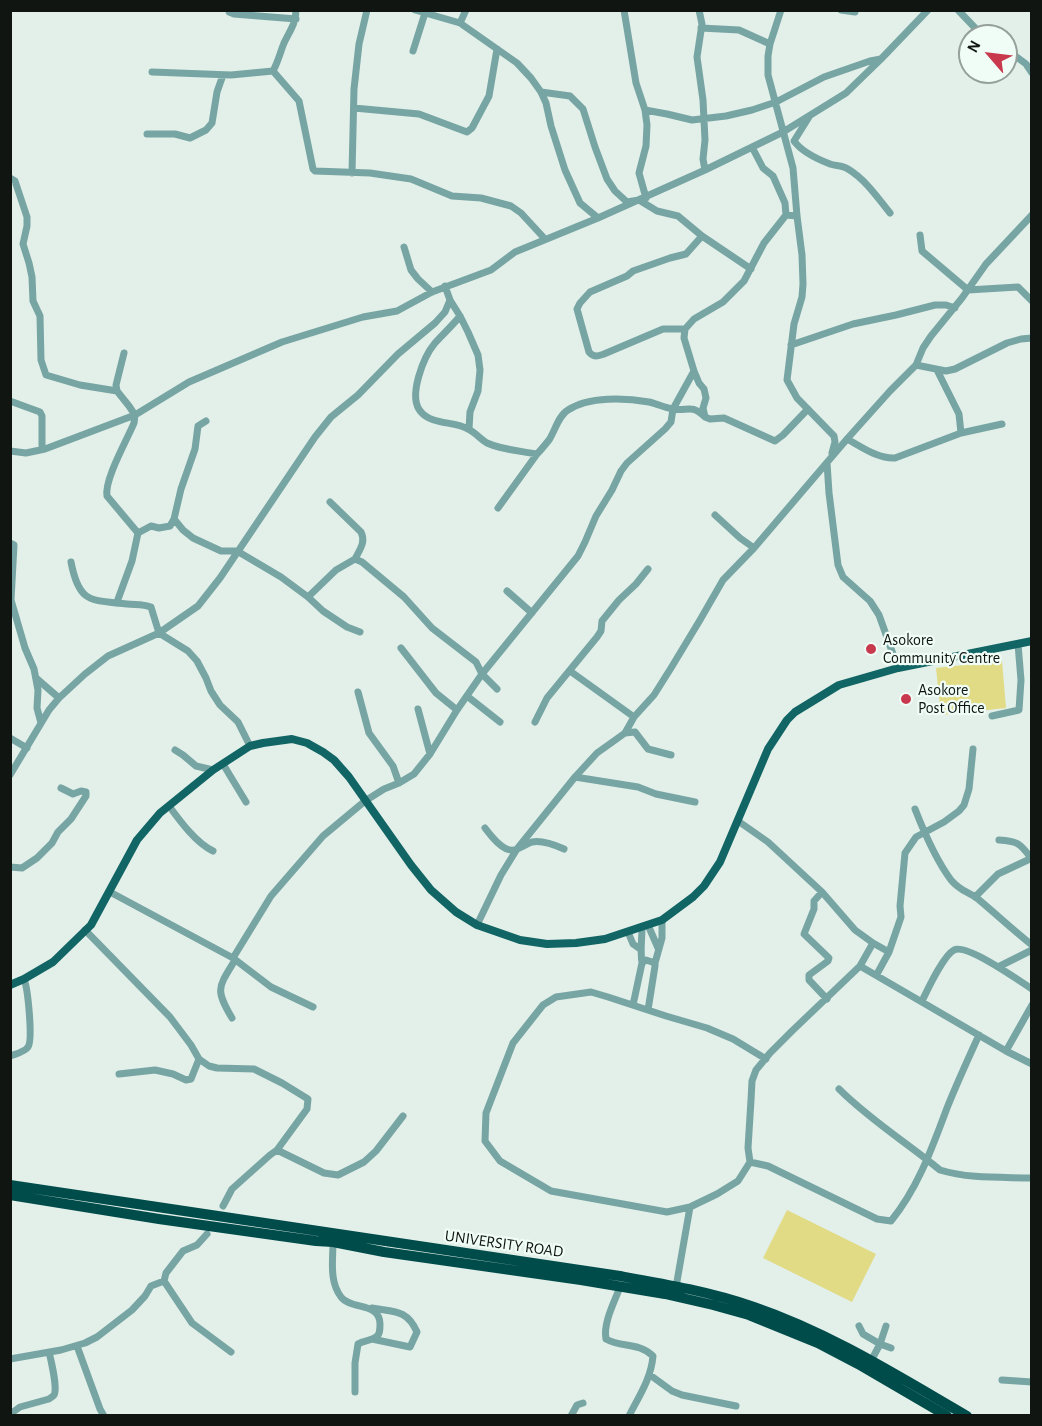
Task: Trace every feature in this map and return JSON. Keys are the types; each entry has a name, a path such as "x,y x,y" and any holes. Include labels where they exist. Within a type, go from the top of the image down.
{"highway":[{"name":"UNIVERSITY ROAD","path":"10,1185 582,1276 620,1287 713,1305 759,1318 818,1343 947,1416"},
{"name":"UNIVERSITY ROAD","path":"10,1195 316,1242 333,1242 384,1252 582,1276 657,1282 754,1307 823,1335 967,1416"}],"main road":[{"path":"10,985 53,962 91,925 137,840 152,822 213,770 250,746 292,739 307,743 334,760 349,777 431,890 456,912 477,925 520,940 547,944 576,943 605,939 662,920 704,886 720,862 768,749 795,711 839,685 898,668 1032,641"}],"street":[{"path":"229,10 234,14 296,15 273,71"},
{"path":"352,173 354,89 359,44 367,10"},
{"path":"415,10 460,23 517,63 531,78 546,103 565,170 576,195 580,203 598,219"},
{"path":"460,23 466,10"},
{"path":"624,10 636,83 645,110 647,125 647,137 639,173 642,199 657,211 678,216 702,236 752,269"},
{"path":"699,10 701,28 697,57 703,100 705,171"},
{"path":"781,10 770,44 768,75 793,168 803,284 791,345 787,380 797,398 834,436 834,449 826,465 838,565 843,577 870,601 879,615 898,668"},
{"path":"841,10 855,12"},
{"path":"10,451 26,453 45,449 135,415 189,382 255,352 363,317 397,311 445,286 491,270 515,252 598,219 705,171 783,132 846,93 928,10"},
{"path":"958,10 971,24"},
{"path":"412,51 425,13"},
{"path":"701,28 739,30 770,44"},
{"path":"354,108 419,114 467,132 472,128 489,96 497,49"},
{"path":"1018,58 1032,73"},
{"path":"645,110 688,120 726,116 776,102 824,77 881,59"},
{"path":"152,72 240,75 273,71"},
{"path":"273,71 299,101 315,171 370,173 411,179 452,196 481,198 512,206 545,239"},
{"path":"147,134 175,134 190,138 207,130 212,123 217,92 223,75"},
{"path":"541,92 570,96 584,109 607,179 615,191 627,202 642,199"},
{"path":"810,115 794,141 796,145 808,154 829,164 846,167 866,183 890,213"},
{"path":"702,236 686,254 633,271 627,276 590,292 577,309 592,356 604,354 663,329 685,328 723,302 744,281 764,243 786,214 785,203 773,176 763,168 752,147"},
{"path":"10,178 15,181 27,217 22,244 32,277 33,301 40,316 41,360 46,375 81,385 117,391"},
{"path":"786,214 797,216"},
{"path":"477,925 501,875 517,849 597,753 625,733 634,717 654,694 671,668 723,580 754,548 890,391 916,365 931,336 955,308 986,264 1032,215"},
{"path":"920,235 922,251 968,290 1018,287 1032,301"},
{"path":"404,247 411,270 432,292"},
{"path":"445,286 478,355 480,370 477,391 470,412 469,429"},
{"path":"10,775 49,710 85,674 108,656 159,633 198,606 220,578 315,437 331,417 358,395 398,354 435,323 445,312 450,300"},
{"path":"791,345 854,324 935,304 955,308"},
{"path":"460,316 434,345 418,377 415,402 421,413 433,419 469,429 489,444 537,454"},
{"path":"685,328 684,338 694,371 704,389 705,417"},
{"path":"916,365 946,371 955,369 1007,343 1032,338"},
{"path":"124,353 116,385 117,391 135,415 134,423 106,490 107,496 138,532"},
{"path":"937,370 959,414 961,433"},
{"path":"232,1018 221,1000 220,987 271,896 323,836 365,801 414,774 430,754 482,674 578,556 596,516 621,471 671,422 674,409 694,371"},
{"path":"498,508 549,439 567,410 591,401 622,399 650,402 674,409 693,408 699,410 705,417 724,418 775,441 808,409"},
{"path":"10,401 40,412 42,447 45,449"},
{"path":"138,532 151,526 159,528 170,525 174,519 181,489 195,450 198,426 206,421"},
{"path":"847,440 881,457 895,458 961,433 1002,424"},
{"path":"308,597 336,570 355,559 364,542 361,532 330,502"},
{"path":"715,515 754,548"},
{"path":"174,519 193,538 221,551 237,551 281,577 347,627 360,632"},
{"path":"117,602 132,561 138,532"},
{"path":"10,543 14,545 11,600 36,677 37,708 41,723"},
{"path":"355,559 362,562 404,597 432,628 476,662 482,674 497,689"},
{"path":"71,562 74,580 84,595 98,602 141,604 151,607 159,633 188,651 197,661 211,691 220,705 238,722 250,746"},
{"path":"535,722 548,698 601,631 602,621 648,570"},
{"path":"507,591 532,613"},
{"path":"992,716 1018,711 1020,708 1021,680 1018,644"},
{"path":"401,648 436,693 457,710"},
{"path":"570,671 634,717"},
{"path":"36,677 58,699"},
{"path":"358,692 369,733 393,766 399,783"},
{"path":"467,696 500,722"},
{"path":"418,709 430,754"},
{"path":"625,733 635,732 648,749 671,755"},
{"path":"10,738 27,748"},
{"path":"877,974 889,952 901,918 905,853 916,837 959,811 964,805 969,789 973,749"},
{"path":"175,750 193,764 213,770"},
{"path":"223,764 246,802"},
{"path":"575,777 638,788 695,802"},
{"path":"10,867 22,868 38,858 71,819 87,792 81,791 73,794 61,788"},
{"path":"169,806 182,824 213,851"},
{"path":"915,808 924,834 952,881 962,891 975,897 1032,945"},
{"path":"738,821 768,842 822,892 855,930 889,952"},
{"path":"485,828 504,848 510,850 533,842 548,843 564,849"},
{"path":"975,897 998,874 1031,858 1019,843 999,840"},
{"path":"110,892 234,959 271,987 313,1007"},
{"path":"822,892 814,901 814,909 804,934 829,958 809,975 809,980 827,999"},
{"path":"648,1010 655,963 662,938 662,920"},
{"path":"645,926 658,948"},
{"path":"633,1005 642,963 640,950 645,926"},
{"path":"85,930 170,1017 200,1059 209,1066 254,1069 308,1099 307,1109 277,1150 232,1189 223,1206"},
{"path":"628,932 633,944 640,950"},
{"path":"766,1059 733,1039 707,1028 591,992 556,997 543,1005 513,1043 486,1113 485,1141 501,1161 551,1191 667,1212 690,1207 717,1194 738,1181 750,1162 748,1148 753,1081 756,1070 792,1031 860,966 873,943"},
{"path":"640,950 650,945 658,948"},
{"path":"922,1001 953,950 958,948 998,967 1032,989"},
{"path":"998,967 1032,950"},
{"path":"642,963 646,960 655,963"},
{"path":"860,966 1032,1064"},
{"path":"10,1056 28,1048 29,1044 28,989 24,979"},
{"path":"1006,1051 1032,1005"},
{"path":"750,1162 768,1166 877,1219 891,1221 911,1193 927,1160 979,1035"},
{"path":"119,1074 155,1070 186,1080 191,1079 200,1059"},
{"path":"839,1089 884,1129 940,1170 988,1178 1032,1178"},
{"path":"277,1150 324,1173 338,1175 364,1162 376,1151 403,1116"},
{"path":"676,1287 690,1207"},
{"path":"207,1234 197,1245 183,1251 166,1273 164,1281 192,1323 231,1352"},
{"path":"333,1242 333,1281 345,1301 402,1313 411,1320 417,1332 410,1347 372,1339"},
{"path":"10,1359 61,1350 97,1337 132,1310 151,1286 164,1281"},
{"path":"620,1287 607,1323 606,1339 646,1350 653,1356 645,1388 629,1416"},
{"path":"355,1392 358,1344 376,1338 380,1333 380,1318 367,1307"},
{"path":"859,1326 862,1334 891,1348"},
{"path":"871,1361 886,1326"},
{"path":"76,1346 104,1416"},
{"path":"11,1416 20,1407 50,1399 53,1396 55,1391 49,1352"},
{"path":"650,1375 672,1391 682,1395 736,1406"},
{"path":"1002,1380 1032,1382"},
{"path":"572,1416 577,1405 583,1403"}],"shaded area":[{"path":"1002,661 1006,708 941,715 936,668"},
{"path":"787,1210 876,1254 852,1302 763,1258"}],"place":[{"name":"Asokore Community Centre","path":"871,649"},
{"name":"Asokore Post Office","path":"906,699"}]}
